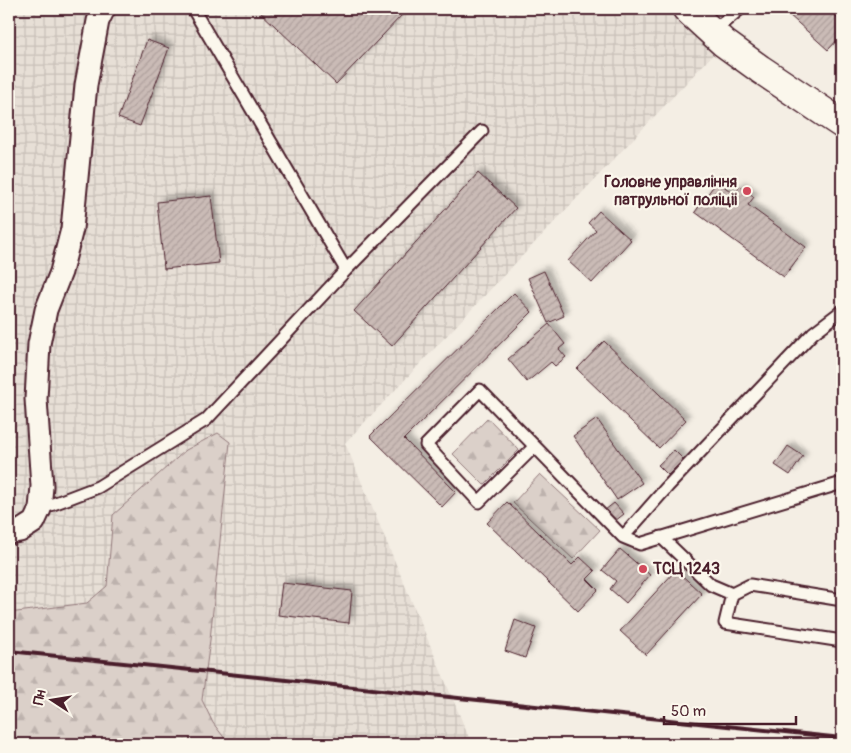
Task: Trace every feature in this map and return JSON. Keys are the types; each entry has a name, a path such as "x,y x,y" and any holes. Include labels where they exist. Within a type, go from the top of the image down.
{"main road":[{"path":"686,9 724,43 775,80 842,124"}],"street":[{"path":"9,533 20,531 34,522 40,509 42,486 36,398 39,344 46,310 61,272 72,229 86,84 98,21 104,9"}],"lane":[{"path":"193,9 346,270"},
{"path":"712,32 740,9"},
{"path":"40,509 98,487 206,420 346,270 482,131"},
{"path":"623,537 668,486 813,333 842,311"},
{"path":"534,447 479,502 426,445 480,390 623,537 640,544 842,483"},
{"path":"661,537 711,585 732,594 750,585 842,600"},
{"path":"732,594 725,623 842,641"}],"shaded area":[{"path":"9,9 687,9 724,43 345,443 470,740 510,744 9,744"}],"green space":[{"path":"488,418 519,450 484,485 453,454"},
{"path":"218,433 230,442 202,700 213,723 229,744 9,744 9,613 87,603 107,586 113,515 186,450"},
{"path":"540,474 600,530 573,559 513,503"}],"building":[{"path":"257,9 396,9 402,15 336,84"},
{"path":"793,9 828,9 842,22 842,35 828,50 788,14"},
{"path":"147,40 169,48 140,126 118,118"},
{"path":"478,173 516,208 392,346 354,311"},
{"path":"717,181 734,194 740,186 747,191 754,197 748,205 806,247 784,277 695,212"},
{"path":"211,196 219,263 164,269 157,202"},
{"path":"599,211 631,240 592,283 568,261 596,230 588,223"},
{"path":"544,271 564,316 548,323 528,278"},
{"path":"514,293 532,312 404,439 456,492 442,507 370,436"},
{"path":"549,324 565,344 559,349 566,357 555,366 551,362 527,382 508,359"},
{"path":"604,341 686,420 659,448 577,369"},
{"path":"597,419 642,483 617,500 573,436"},
{"path":"788,446 803,456 790,475 775,465"},
{"path":"674,450 684,460 668,475 658,465"},
{"path":"507,502 572,565 580,557 595,571 587,579 598,590 578,611 487,523"},
{"path":"614,503 624,514 615,521 605,510"},
{"path":"620,549 650,575 626,603 610,589 616,581 602,570"},
{"path":"676,570 702,594 646,655 620,631"},
{"path":"282,583 352,591 349,623 278,615"},
{"path":"515,620 536,628 525,658 505,651"}],"railway":[{"path":"9,651 842,738"}],"place":[{"name":"Головне управління патрульної поліціі","path":"747,191"},
{"name":"ТСЦ 1243","path":"643,569"}]}
